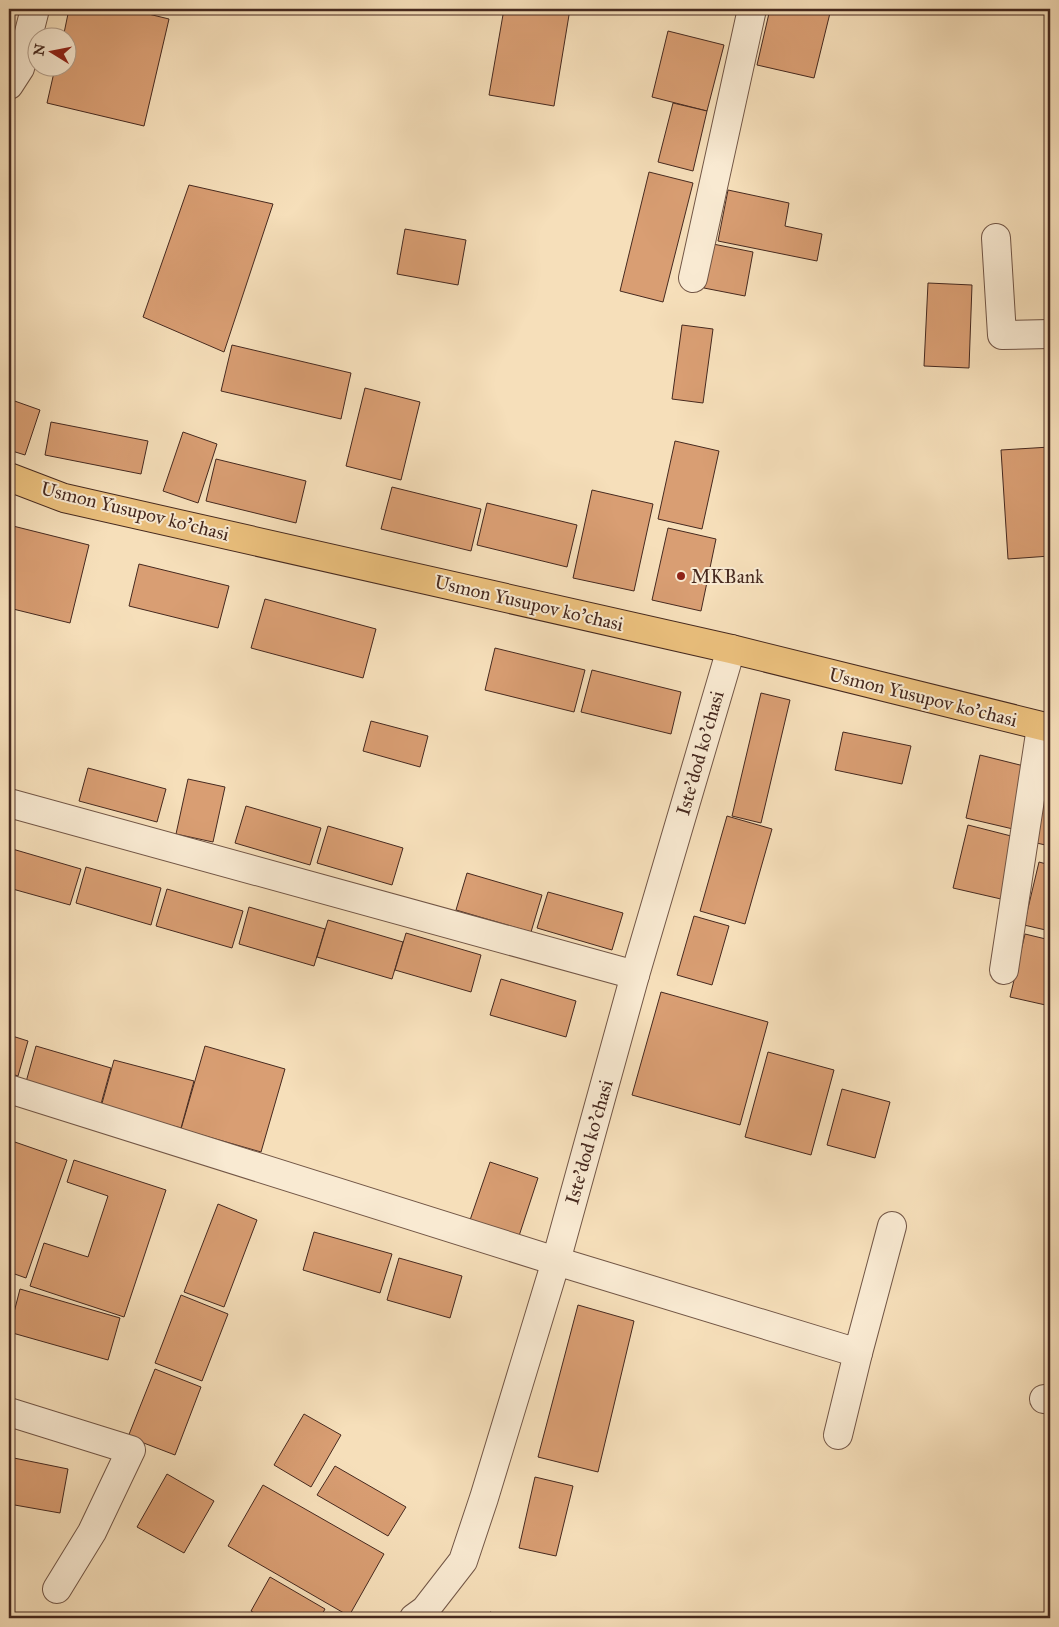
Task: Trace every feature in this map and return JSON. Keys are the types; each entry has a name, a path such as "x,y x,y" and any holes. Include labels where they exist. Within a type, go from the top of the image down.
{"main road":[{"name":"Usmon Yusupov ko'chasi","path":"9,477 64,498 731,649 1045,728"}],"street":[{"path":"9,86 20,68 35,9"},
{"path":"693,278 752,9"},
{"path":"996,238 1002,335 1050,334"},
{"name":"Iste'dod ko'chasi","path":"414,1618 425,1610 463,1561 484,1498 556,1261 635,975 731,649"},
{"path":"1004,970 1045,728"},
{"path":"9,803 635,975"},
{"path":"9,1089 556,1261 858,1352"},
{"path":"838,1435 892,1226"},
{"path":"9,1412 131,1450 92,1532 57,1589"}],"building":[{"path":"69,9 128,9 169,19 144,126 47,103 53,78 78,78 78,28 65,28"},
{"path":"504,9 570,9 554,106 489,95"},
{"path":"770,9 831,9 814,78 757,65"},
{"path":"668,31 724,45 707,111 652,97"},
{"path":"673,103 707,111 693,171 658,162"},
{"path":"649,172 693,183 663,302 620,291"},
{"path":"189,185 273,204 224,352 143,317"},
{"path":"728,190 789,203 785,226 822,234 817,261 718,241"},
{"path":"405,229 466,240 458,285 397,274"},
{"path":"713,244 753,252 745,296 704,288"},
{"path":"928,283 972,285 969,368 924,366"},
{"path":"682,325 713,329 703,403 672,399"},
{"path":"232,345 351,373 341,419 221,391"},
{"path":"365,388 420,402 401,480 346,466"},
{"path":"9,399 40,410 25,455 9,450"},
{"path":"51,422 148,441 141,474 45,455"},
{"path":"183,432 217,444 198,503 163,491"},
{"path":"675,441 719,451 702,529 658,519"},
{"path":"1050,447 1050,556 1008,559 1001,450"},
{"path":"216,459 306,481 296,523 206,501"},
{"path":"392,487 481,509 471,551 381,529"},
{"path":"592,490 653,504 634,591 573,578"},
{"path":"487,503 577,525 567,567 477,545"},
{"path":"9,525 89,545 70,623 9,608"},
{"path":"668,528 716,539 701,611 652,600"},
{"path":"139,564 229,586 218,628 129,606"},
{"path":"265,599 376,629 363,678 251,648"},
{"path":"495,648 585,670 574,712 485,690"},
{"path":"592,670 681,692 671,734 581,712"},
{"path":"761,693 790,700 761,823 732,816"},
{"path":"371,721 428,736 420,767 363,751"},
{"path":"843,732 911,746 902,784 835,770"},
{"path":"980,755 1028,767 1013,829 966,818"},
{"path":"88,768 166,789 157,822 79,801"},
{"path":"188,779 225,787 213,842 176,834"},
{"path":"1046,779 1050,780 1050,846 1032,842"},
{"path":"246,806 321,828 310,865 235,843"},
{"path":"727,816 772,829 745,924 700,911"},
{"path":"968,825 1015,837 1001,899 953,888"},
{"path":"328,826 403,848 392,885 317,863"},
{"path":"9,848 81,869 70,905 9,888"},
{"path":"1039,862 1050,865 1050,931 1024,925"},
{"path":"86,867 161,888 151,925 76,903"},
{"path":"467,873 542,895 531,932 456,910"},
{"path":"167,889 243,911 232,948 156,926"},
{"path":"548,892 623,913 612,950 537,928"},
{"path":"249,907 325,929 314,966 239,944"},
{"path":"694,916 729,926 712,985 677,975"},
{"path":"328,920 403,942 392,979 317,957"},
{"path":"406,933 481,955 471,992 395,970"},
{"path":"1025,934 1050,940 1050,1006 1010,997"},
{"path":"501,979 576,1001 566,1037 490,1015"},
{"path":"661,992 768,1022 740,1125 632,1095"},
{"path":"9,1035 28,1041 18,1076 9,1073"},
{"path":"36,1046 111,1068 101,1104 26,1082"},
{"path":"205,1046 285,1069 261,1152 181,1129"},
{"path":"768,1052 834,1070 811,1155 745,1137"},
{"path":"114,1060 194,1081 181,1128 101,1107"},
{"path":"842,1089 890,1102 875,1158 827,1145"},
{"path":"9,1140 67,1160 26,1278 9,1272"},
{"path":"74,1160 166,1190 124,1317 30,1286 44,1243 88,1257 108,1196 67,1182"},
{"path":"490,1162 538,1178 518,1239 469,1223"},
{"path":"218,1204 257,1220 224,1307 184,1292"},
{"path":"314,1232 392,1254 380,1293 303,1270"},
{"path":"399,1258 462,1276 450,1318 387,1300"},
{"path":"20,1289 120,1318 108,1360 9,1332"},
{"path":"181,1295 228,1314 202,1381 155,1363"},
{"path":"578,1305 634,1321 598,1472 538,1457"},
{"path":"155,1369 201,1387 175,1455 128,1437"},
{"path":"304,1414 341,1435 311,1487 274,1465"},
{"path":"9,1457 68,1469 60,1513 9,1504"},
{"path":"335,1466 406,1507 388,1536 317,1495"},
{"path":"167,1474 214,1501 184,1553 137,1527"},
{"path":"535,1477 573,1486 556,1556 519,1548"},
{"path":"263,1485 384,1554 349,1616 228,1546"},
{"path":"270,1577 325,1609 320,1618 263,1618 251,1611"},
{"path":"490,1612 510,1618 488,1618"}],"place":[{"name":"MKBank","path":"681,576"}]}
